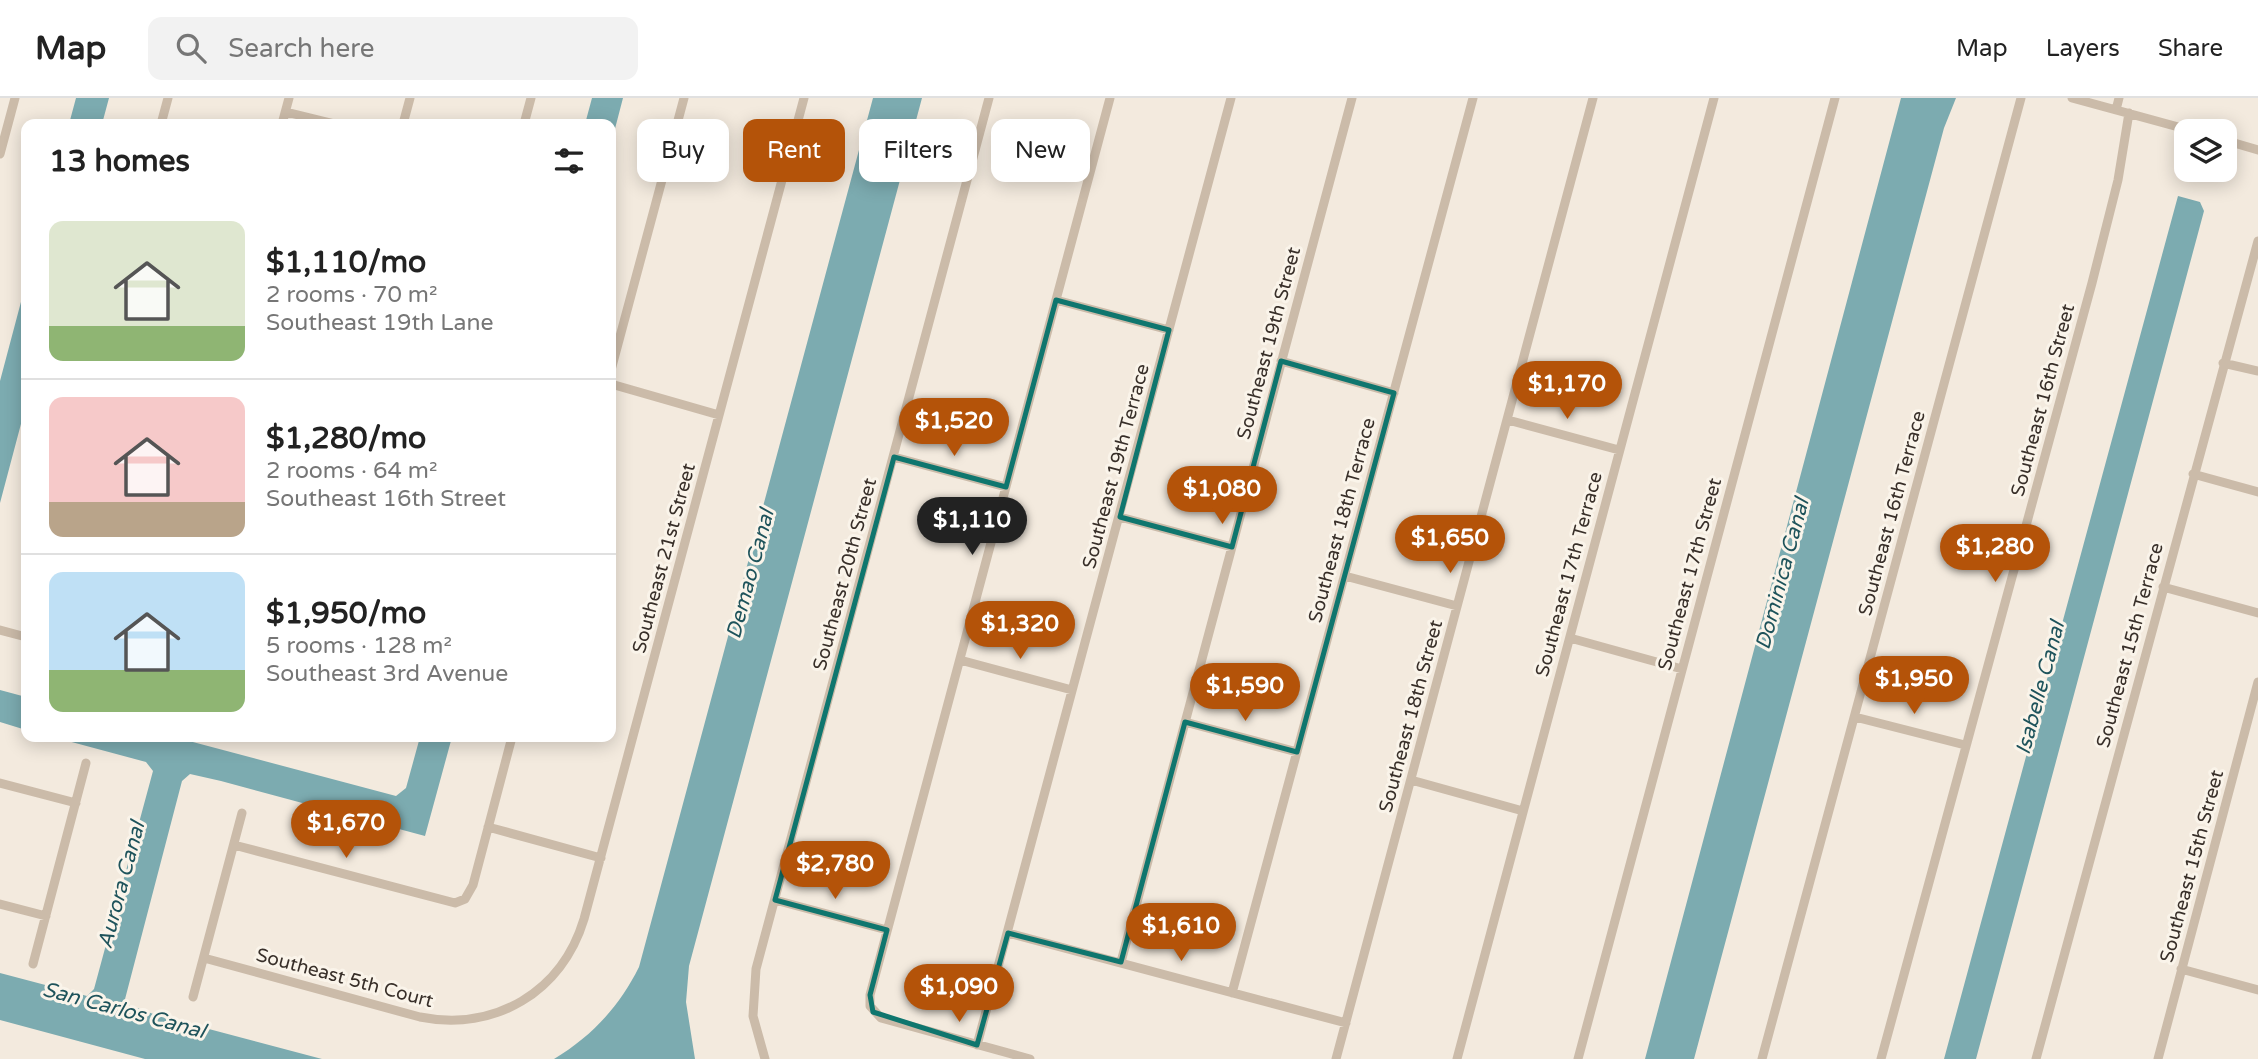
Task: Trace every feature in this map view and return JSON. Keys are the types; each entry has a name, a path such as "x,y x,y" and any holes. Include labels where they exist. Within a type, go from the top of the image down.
{"street":[{"path":"0,154 15,98"},
{"path":"162,119 168,98"},
{"path":"284,119 289,98"},
{"path":"404,119 410,98"},
{"path":"525,119 531,98"},
{"path":"616,351 684,98"},
{"name":"Southeast 21st Street","path":"517,1005 549,982 574,947 601,858 804,98"},
{"name":"Southeast 20th Street","path":"765,1059 755,1029 753,992 775,900 989,98"},
{"path":"1030,1059 887,1020 873,1012 870,995 1111,98"},
{"name":"Southeast 19th Terrace","path":"977,1045 1231,98"},
{"name":"Southeast 19th Street","path":"1121,962 1352,98"},
{"name":"Southeast 18th Terrace","path":"1232,992 1473,98"},
{"name":"Southeast 18th Street","path":"1336,1059 1593,98"},
{"name":"Southeast 17th Terrace","path":"1457,1059 1714,98"},
{"name":"Southeast 17th Street","path":"1578,1059 1835,98"},
{"name":"Southeast 16th Terrace","path":"1762,1059 2021,98"},
{"path":"2072,98 2102,102 2116,110 2174,126"},
{"path":"2116,110 2119,98"},
{"path":"286,112 315,119"},
{"name":"Southeast 16th Street","path":"1881,1059 2092,283 2118,180 2129,113"},
{"path":"2237,144 2258,150"},
{"name":"Southeast 15th Terrace","path":"2036,1059 2258,241"},
{"path":"1056,300 1169,330"},
{"path":"1282,361 1394,393"},
{"path":"2223,363 2258,372"},
{"path":"616,385 719,415"},
{"path":"1508,420 1619,450"},
{"path":"894,457 1006,488"},
{"path":"2193,474 2258,492"},
{"path":"1120,517 1232,547"},
{"path":"1345,576 1457,606"},
{"path":"2163,587 2258,613"},
{"path":"0,630 21,633"},
{"path":"1570,638 1682,668"},
{"path":"960,660 1072,690"},
{"name":"Southeast 15th Street","path":"2158,1059 2258,682"},
{"path":"1854,717 1965,746"},
{"path":"1185,722 1297,752"},
{"path":"234,845 446,903 460,901 468,895 473,885 512,742"},
{"path":"33,964 86,763"},
{"path":"1410,780 1523,811"},
{"path":"0,783 76,803"},
{"path":"193,997 242,813"},
{"path":"488,827 601,858"},
{"path":"775,900 887,930"},
{"path":"0,904 46,916"},
{"path":"1008,933 1346,1023"},
{"name":"Southeast 5th Court","path":"204,958 435,1020 471,1020 517,1005"},
{"path":"2181,969 2258,990"}],"highlighted area":[{"path":"1056,300 1169,330 1120,517 1232,547 1281,361 1394,393 1297,752 1185,722 1121,962 1008,933 977,1045 873,1012 870,995 887,930 775,900 894,457 1006,487"}],"water":[{"path":"76,98 109,98 103,119 70,119"},
{"path":"592,98 623,98 616,125 616,119 586,119"},
{"path":"873,98 922,98 916,119 867,119"},
{"name":"Dominica Canal","path":"1901,98 1956,98 1944,128 1694,1059 1645,1059"},
{"name":"Demao Canal","path":"859,150 859,182 899,182 689,966 686,1002 695,1059 554,1059 580,1041 603,1019 623,995 639,967"},
{"path":"2178,196 2200,202 2204,211 1976,1059 1944,1059"},
{"path":"21,302 21,424 0,503 0,381"},
{"path":"0,690 21,696 21,728 0,722"},
{"name":"San Carlos Canal","path":"72,742 193,742 396,796 406,788 419,742 451,742 425,836 221,781 190,774 182,781 124,1003 156,1015 322,1059 145,1059 0,1020 0,973 87,996 94,989 153,771 146,762"}],"water label":[{"name":"Isabelle Canal","path":"2040,688"},
{"name":"Aurora Canal","path":"121,885"}]}
